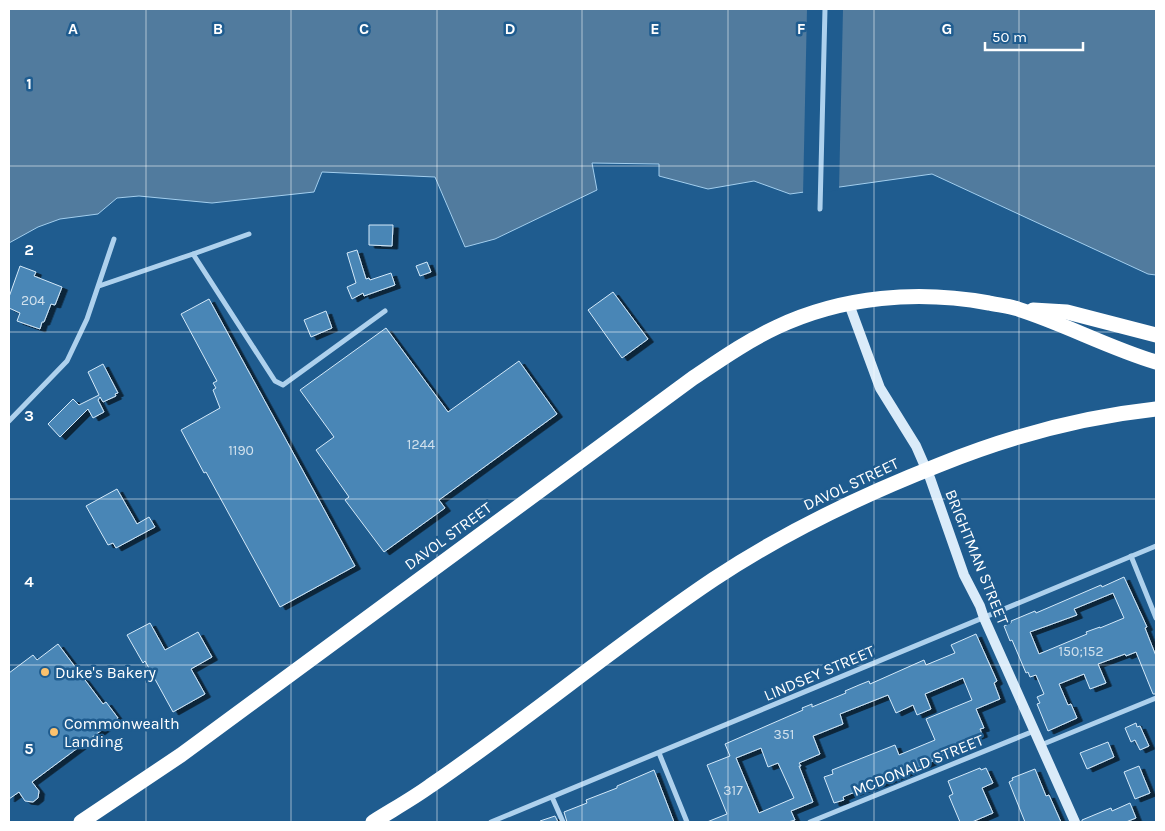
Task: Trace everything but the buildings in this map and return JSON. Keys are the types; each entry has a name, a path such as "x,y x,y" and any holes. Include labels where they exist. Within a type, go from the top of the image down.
{"highway":[{"name":"DAVOL STREET","path":"81,822 180,755 628,425 747,343 778,327 822,310 888,297 940,297 980,301 1018,309"},
{"path":"1018,309 1067,312 1156,335"},
{"path":"1018,309 1156,362"},
{"name":"DAVOL STREET","path":"373,822 455,769 677,604 757,552 826,513 926,470 1018,437 1084,421 1156,409"}],"main road":[{"name":"BRIGHTMAN STREET","path":"849,304 880,388 916,446 964,575 980,606 1075,822"}],"street":[{"path":"820,208 824,9"},
{"path":"99,286 249,234"},
{"path":"9,421 67,362 87,320 114,239"},
{"path":"193,254 275,381 283,385 385,311"},
{"name":"LINDSEY STREET","path":"491,822 1156,546"},
{"path":"1131,556 1156,618"},
{"path":"1041,745 1156,698"},
{"name":"MCDONALD STREET","path":"810,822 1035,731"},
{"path":"658,753 687,822"},
{"path":"552,797 563,822"}],"water":[{"path":"9,9 1156,9 1156,275 1148,274 932,174 790,194 754,181 708,189 659,176 659,164 592,163 597,190 495,239 465,247 435,177 322,172 314,192 212,203 139,196 117,198 98,214 60,219 38,227 9,243"}],"pier":[{"path":"807,9 843,9 839,190 803,195"}],"place":[{"name":"Duke's Bakery","path":"45,672"},
{"name":"Commonwealth Landing","path":"54,732"}]}
